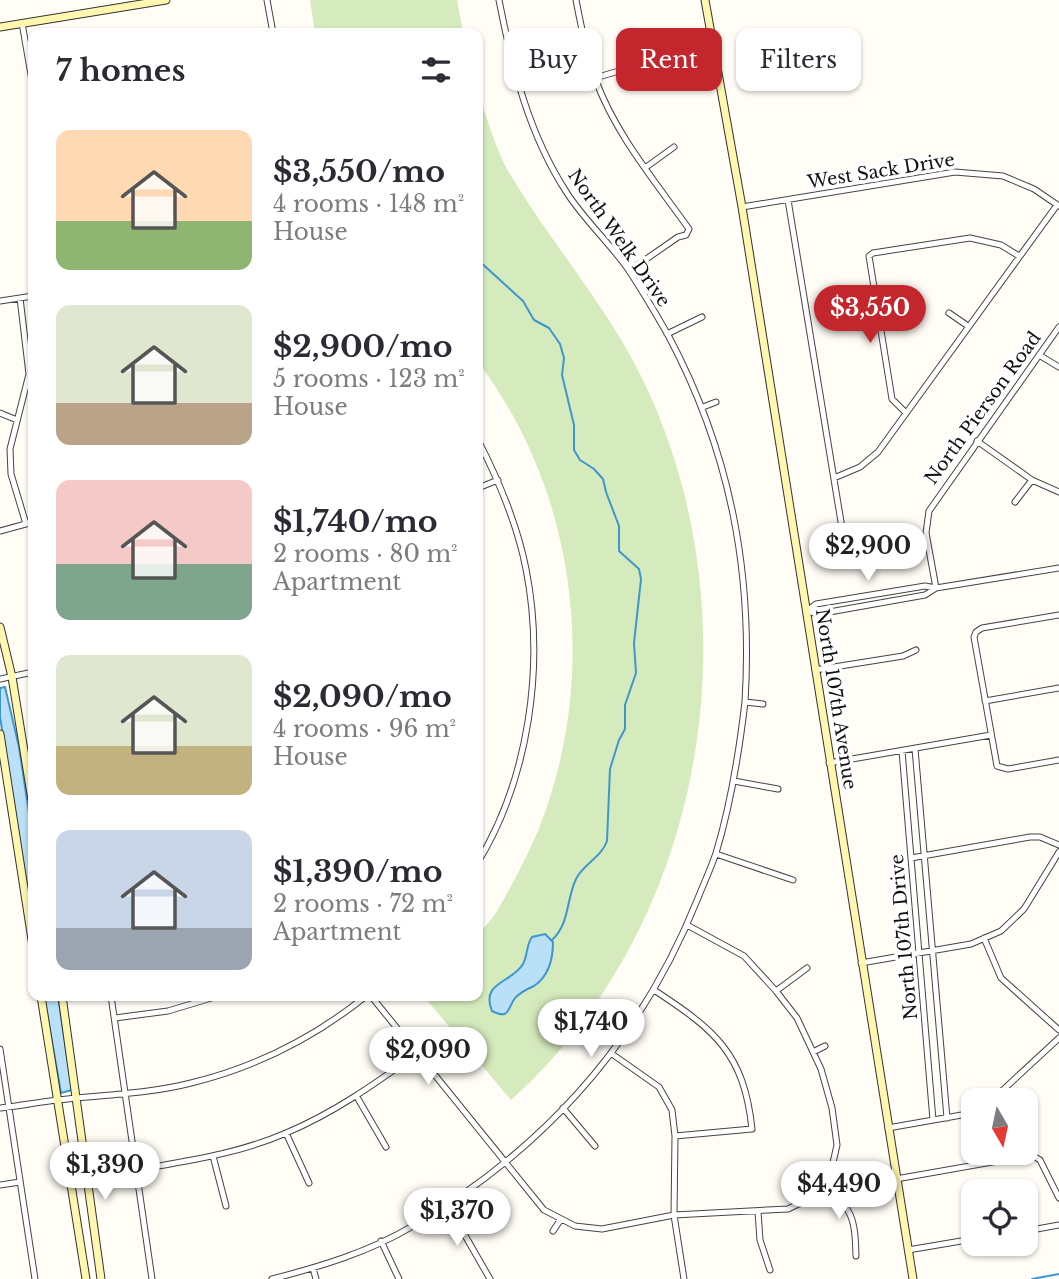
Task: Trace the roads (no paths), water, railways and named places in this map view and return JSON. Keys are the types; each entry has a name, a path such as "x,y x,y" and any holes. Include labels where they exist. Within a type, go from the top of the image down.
{"main road":[{"path":"0,27 166,0"},
{"name":"North 107th Avenue","path":"705,0 742,207 913,1279"},
{"path":"0,627 12,677 28,771"},
{"path":"0,734 28,914"},
{"path":"42,1001 86,1279"},
{"path":"63,1001 101,1279"}],"street":[{"path":"267,0 270,28"},
{"name":"North Welk Drive","path":"272,1279 313,1268 410,1228 476,1185 536,1137 563,1108 612,1054 654,990 687,925 716,854 734,781 745,702 747,636 736,526 720,461 703,407 667,334 629,271 567,193 541,144 510,58 499,0"},
{"path":"576,0 583,28"},
{"path":"22,23 28,52"},
{"path":"601,91 620,131 690,229 686,235 678,237 629,271"},
{"path":"645,168 674,147"},
{"name":"West Sack Drive","path":"742,207 956,172 1003,176 1034,189 1058,206"},
{"path":"788,200 844,540"},
{"path":"834,478 860,467 873,457 1058,206"},
{"path":"906,413 892,399 869,256 873,253 970,238 1000,245 1019,256"},
{"path":"0,301 28,297"},
{"path":"20,298 28,353"},
{"path":"949,313 968,326"},
{"path":"667,334 702,317"},
{"name":"North Pierson Road","path":"936,589 926,533 929,511 1059,327"},
{"path":"1038,355 1059,367"},
{"path":"0,531 26,524 11,474 10,449 28,384"},
{"path":"703,407 716,402"},
{"path":"0,413 17,420"},
{"path":"977,441 1032,480 1059,492"},
{"path":"483,450 512,518 526,569 532,657 530,699 517,769 505,806 483,852"},
{"path":"483,486 498,480"},
{"path":"1015,502 1032,480"},
{"path":"807,611 816,604 926,586 936,589 1059,568"},
{"path":"1059,615 982,628 975,632 995,762 1000,768 1008,769 1059,760"},
{"path":"815,670 903,656 916,650"},
{"path":"0,679 28,672"},
{"path":"985,701 1059,688"},
{"path":"745,702 763,704"},
{"path":"829,763 991,735"},
{"name":"North 107th Drive","path":"915,749 947,1118"},
{"name":"North 107th Drive","path":"902,751 933,1120"},
{"path":"734,781 778,789"},
{"path":"911,858 1040,836 1059,845"},
{"path":"862,963 971,944 1001,930 1024,909 1059,852"},
{"path":"716,854 793,880"},
{"path":"1002,917 1006,926"},
{"path":"372,1001 418,1053 544,1210 561,1219 575,1226 602,1229 674,1215 788,1209 811,1198 823,1185 832,1167 837,1145 832,1108 821,1069 797,1018 776,990 744,956 687,925"},
{"path":"984,939 1001,978 1059,1030"},
{"path":"776,990 807,968"},
{"path":"654,990 692,1015 722,1042 740,1073 749,1099 752,1129 675,1136"},
{"path":"112,1001 152,1279"},
{"path":"115,1018 169,1011 202,1001"},
{"path":"0,1108 188,1084 232,1072 273,1056 311,1036 361,1001"},
{"path":"1005,1088 1059,1038"},
{"path":"813,1052 825,1046"},
{"path":"0,1049 35,1279"},
{"path":"136,1170 213,1156 286,1133 357,1097 418,1053"},
{"path":"612,1054 659,1087 672,1110 675,1136 674,1215 684,1279"},
{"path":"357,1097 386,1147"},
{"path":"563,1108 595,1146"},
{"path":"888,1128 961,1115"},
{"path":"286,1133 309,1183"},
{"path":"896,1179 1032,1155 1040,1160 1059,1198"},
{"path":"213,1156 226,1206"},
{"path":"0,1185 20,1182"},
{"path":"823,1185 844,1202 850,1214 855,1228 856,1256"},
{"path":"447,1203 490,1279"},
{"path":"758,1212 760,1240 771,1270"},
{"path":"553,1231 561,1219"},
{"path":"1038,1228 1059,1225"},
{"path":"381,1241 399,1279"},
{"path":"908,1250 961,1241"},
{"path":"313,1268 316,1279"}],"water":[{"path":"5,687 19,747 28,806 28,893 0,717 0,688"},
{"path":"545,934 553,942 553,949 549,967 543,977 515,998 505,1014 492,1011 489,1001 494,988 523,964 532,937"},
{"path":"45,1001 59,1001 72,1090 61,1093"}],"waterway":[{"path":"483,265 523,301 534,320 549,328 560,344 564,358 562,375 574,425 574,450 580,460 603,479 619,526 619,551 639,569 641,579 634,643 636,673 625,705 625,729 610,769 607,841 601,852 576,879 565,919 552,940"},
{"path":"1032,1279 1059,1274"}]}
